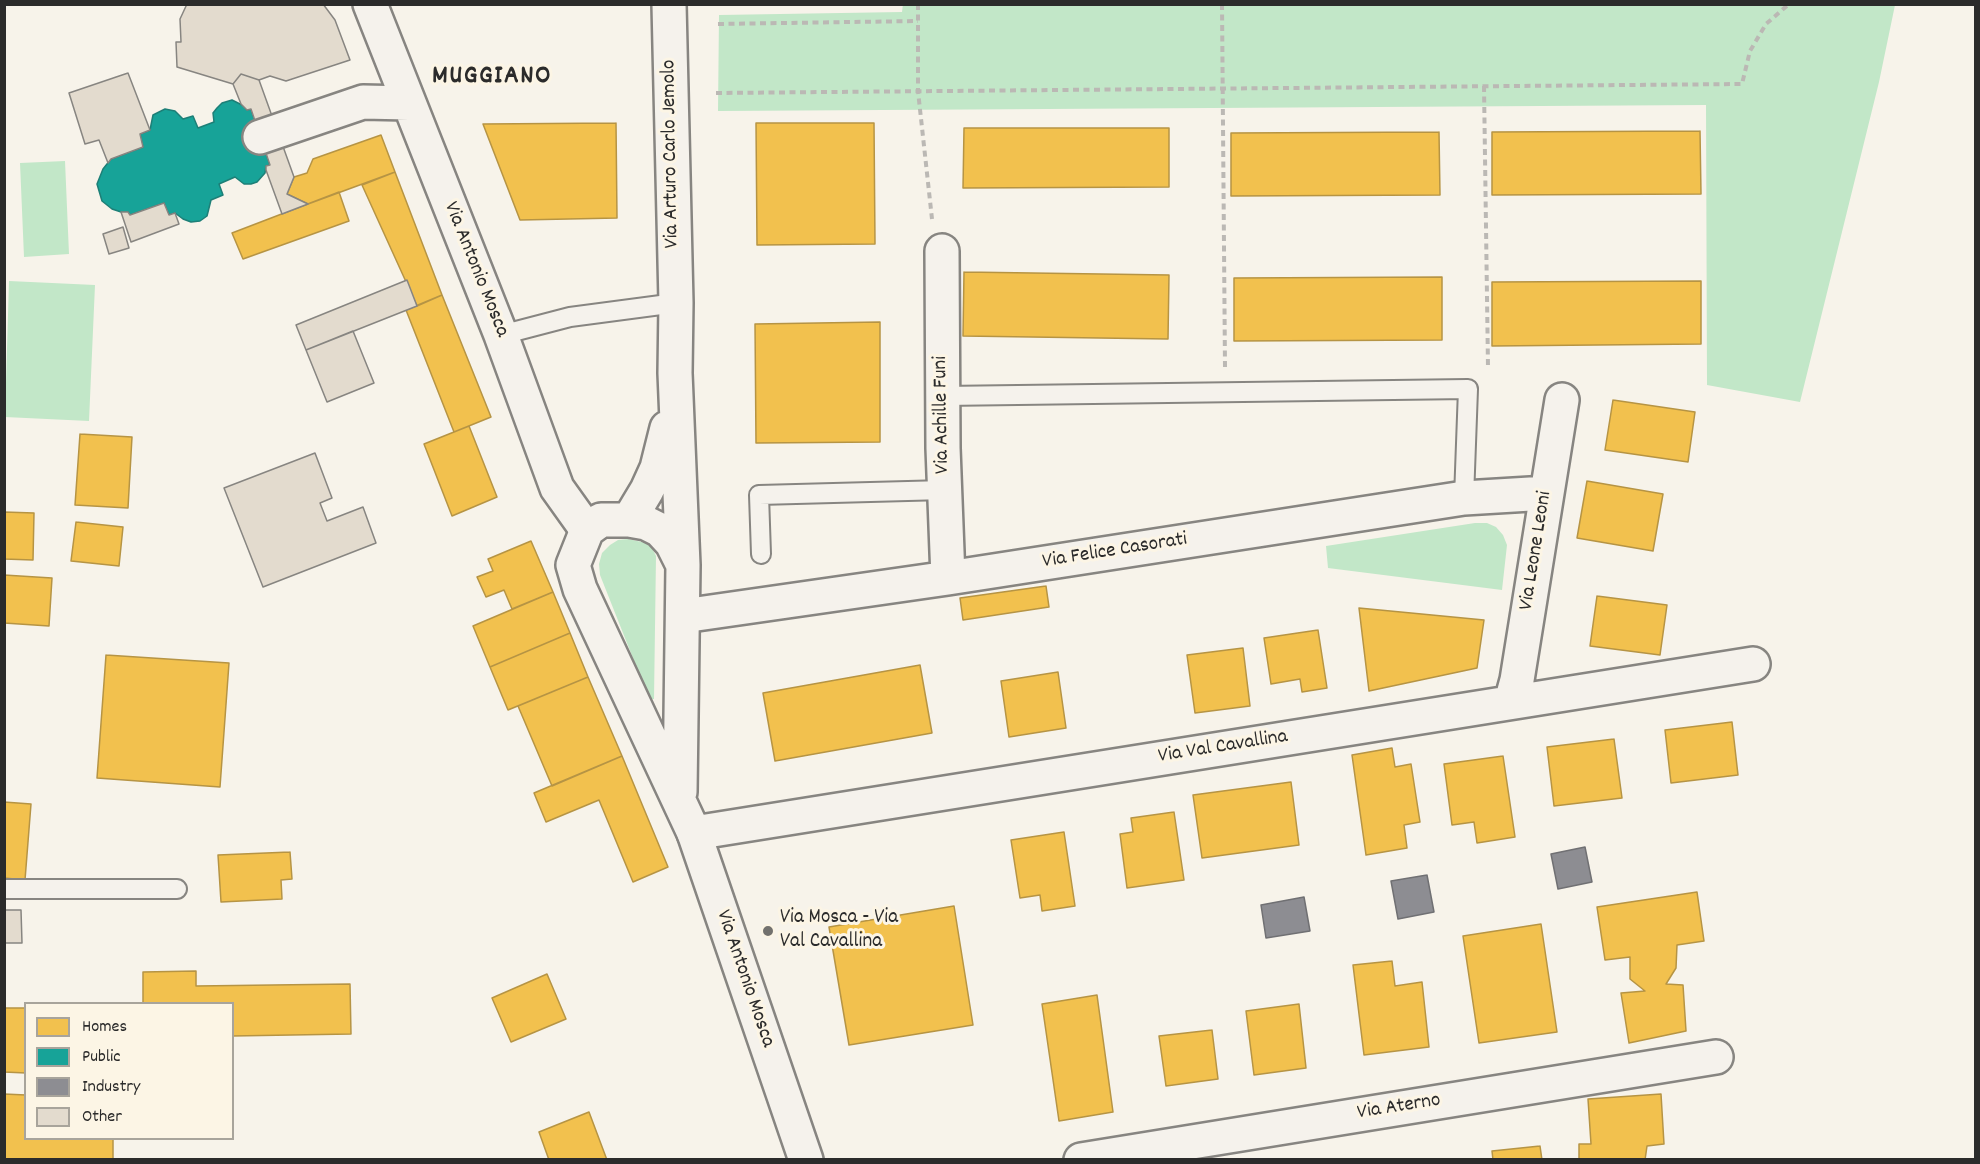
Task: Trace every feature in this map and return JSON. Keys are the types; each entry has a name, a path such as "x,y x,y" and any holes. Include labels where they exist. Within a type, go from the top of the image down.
{"street":[{"name":"Via Antonio Mosca","path":"370,4 501,335 557,488 587,530 573,564 580,589 694,833 806,1160"},
{"name":"Via Arturo Carlo Jemolo","path":"669,4 676,303 675,372 683,565 680,800"},
{"path":"260,137 363,102 409,103"},
{"name":"Via Achille Funi","path":"942,251 948,578"},
{"name":"Via Arturo Carlo Jemolo","path":"629,520 657,468 665,441 675,372"},
{"name":"Via Leone Leoni","path":"1511,702 1562,400"},
{"name":"Via Felice Casorati","path":"683,616 948,578 1464,498 1547,493"},
{"path":"587,530 602,520 629,520 646,523 660,530 672,543 683,565"},
{"name":"Via Val Cavallina","path":"694,833 1753,664"},
{"name":"Via Aterno","path":"1081,1160 1716,1057"}],"lane":[{"path":"501,335 570,317 676,303"},
{"path":"943,396 1468,389 1464,498"},
{"path":"761,554 759,495 945,490"},
{"path":"4,889 177,889"}],"path":[{"path":"918,4 918,91 930,212 942,251"},
{"path":"1222,4 1225,393"},
{"path":"716,93 1742,84 1750,51 1766,24 1789,4"},
{"path":"718,24 918,21"},
{"path":"1484,86 1488,367"}],"green space":[{"path":"903,4 1895,5 1879,82 1800,402 1707,385 1706,105 718,111 719,15 902,12"},
{"path":"65,161 69,254 24,257 20,163"},
{"path":"9,281 95,285 89,421 5,417"},
{"path":"1487,523 1496,527 1503,535 1507,545 1502,590 1328,568 1326,546"},
{"path":"628,539 646,543 656,556 654,699 648,696 600,575 599,564 602,553 618,540"}],"building: Homes":[{"path":"616,123 617,218 520,220 483,124"},
{"path":"756,123 874,123 875,244 757,245"},
{"path":"964,128 1169,128 1169,187 963,188"},
{"path":"1700,131 1701,194 1492,195 1492,132"},
{"path":"1439,132 1440,195 1231,196 1231,133"},
{"path":"381,135 395,172 308,204 287,194 294,177 307,173 313,159"},
{"path":"395,172 442,295 417,306 362,185"},
{"path":"339,192 349,221 243,259 232,233"},
{"path":"964,272 1169,275 1168,339 963,336"},
{"path":"1442,277 1442,340 1234,341 1234,278"},
{"path":"1701,281 1701,344 1492,346 1492,282"},
{"path":"442,295 491,417 454,432 406,310"},
{"path":"880,322 880,442 756,443 755,324"},
{"path":"1613,400 1695,412 1688,462 1605,450"},
{"path":"469,426 497,497 452,516 424,444"},
{"path":"80,434 132,437 128,508 75,505"},
{"path":"1587,481 1663,494 1653,551 1577,538"},
{"path":"4,512 34,513 33,560 4,559"},
{"path":"76,522 123,527 119,566 71,561"},
{"path":"531,541 553,592 512,609 504,590 486,597 477,577 493,571 488,559"},
{"path":"4,575 52,578 49,626 4,623"},
{"path":"1046,586 1049,607 963,620 960,598"},
{"path":"553,592 570,633 490,667 473,626"},
{"path":"1597,596 1667,605 1660,655 1590,646"},
{"path":"1359,608 1484,620 1477,668 1369,691"},
{"path":"1318,630 1327,688 1302,692 1300,679 1271,684 1264,638"},
{"path":"570,633 588,677 508,710 490,667"},
{"path":"1243,648 1250,706 1195,713 1187,655"},
{"path":"106,655 229,663 220,787 97,778"},
{"path":"920,665 932,733 775,761 763,693"},
{"path":"1058,672 1066,728 1009,737 1001,681"},
{"path":"588,677 622,756 552,786 518,706"},
{"path":"1732,722 1738,775 1671,783 1665,730"},
{"path":"1614,739 1622,798 1554,806 1547,747"},
{"path":"1392,748 1395,767 1411,764 1420,822 1404,825 1407,848 1366,855 1352,755"},
{"path":"622,756 668,867 633,882 599,800 546,822 534,793"},
{"path":"1503,756 1515,837 1477,843 1474,822 1452,825 1444,764"},
{"path":"1291,782 1299,845 1202,858 1193,795"},
{"path":"4,802 31,804 25,880 4,878"},
{"path":"1174,812 1184,880 1127,888 1120,834 1133,832 1131,818"},
{"path":"1064,832 1075,906 1042,911 1040,895 1020,898 1011,840"},
{"path":"290,852 292,879 281,880 282,899 221,902 218,855"},
{"path":"1697,892 1704,941 1677,945 1676,968 1666,984 1683,985 1686,1031 1629,1043 1621,993 1645,991 1630,979 1630,957 1605,960 1597,907"},
{"path":"954,906 973,1025 849,1045 829,927"},
{"path":"1541,924 1557,1032 1479,1043 1463,936"},
{"path":"1392,961 1395,986 1422,982 1429,1047 1364,1055 1353,965"},
{"path":"196,971 196,986 350,984 351,1034 234,1036 234,1002 143,1002 143,972"},
{"path":"547,974 566,1019 511,1042 492,998"},
{"path":"1097,995 1113,1112 1059,1121 1042,1004"},
{"path":"1299,1004 1306,1068 1254,1075 1246,1011"},
{"path":"4,1008 24,1008 24,1073 4,1072"},
{"path":"1212,1030 1218,1079 1166,1086 1159,1036"},
{"path":"4,1094 24,1095 24,1140 113,1140 113,1160 4,1160"},
{"path":"1661,1094 1664,1144 1647,1146 1645,1160 1579,1160 1579,1144 1591,1144 1588,1099"},
{"path":"589,1112 607,1160 549,1160 539,1132"},
{"path":"1540,1146 1542,1160 1493,1160 1492,1151"}],"building: Public":[{"path":"232,100 247,110 251,109 270,165 266,166 265,173 257,182 244,184 235,177 219,184 223,195 211,200 207,216 200,221 191,222 175,213 169,215 164,203 130,215 128,212 112,209 102,201 97,184 103,169 111,159 143,147 140,134 150,130 153,115 165,109 175,111 183,119 193,116 198,128 214,122 213,113 217,108 222,103"}],"building: Industry":[{"path":"1585,847 1592,882 1558,889 1551,854"},
{"path":"1427,875 1434,912 1398,919 1391,881"},
{"path":"1304,897 1310,931 1266,938 1261,905"}],"building: Other":[{"path":"187,4 323,4 335,20 350,60 286,81 270,76 259,80 241,74 233,84 177,67 176,42 181,42 180,19"},
{"path":"128,73 150,130 140,134 143,147 111,159 108,163 99,140 85,144 69,93"},
{"path":"241,74 259,80 294,177 287,194 308,204 282,214 266,170 266,166 270,165 251,109 247,110 241,104 233,84"},
{"path":"164,203 169,215 175,213 179,224 131,242 121,212 128,212 130,215"},
{"path":"123,227 129,248 109,254 103,234"},
{"path":"407,280 417,306 306,350 296,325"},
{"path":"353,331 374,383 327,402 306,350"},
{"path":"315,453 332,498 320,503 327,521 363,507 376,543 263,587 224,488"},
{"path":"4,910 21,910 22,943 4,943"}],"place":[{"name":"Via Mosca - Via Val Cavallina","path":"768,931"}],"district":[{"name":"MUGGIANO","path":"492,78"}]}
